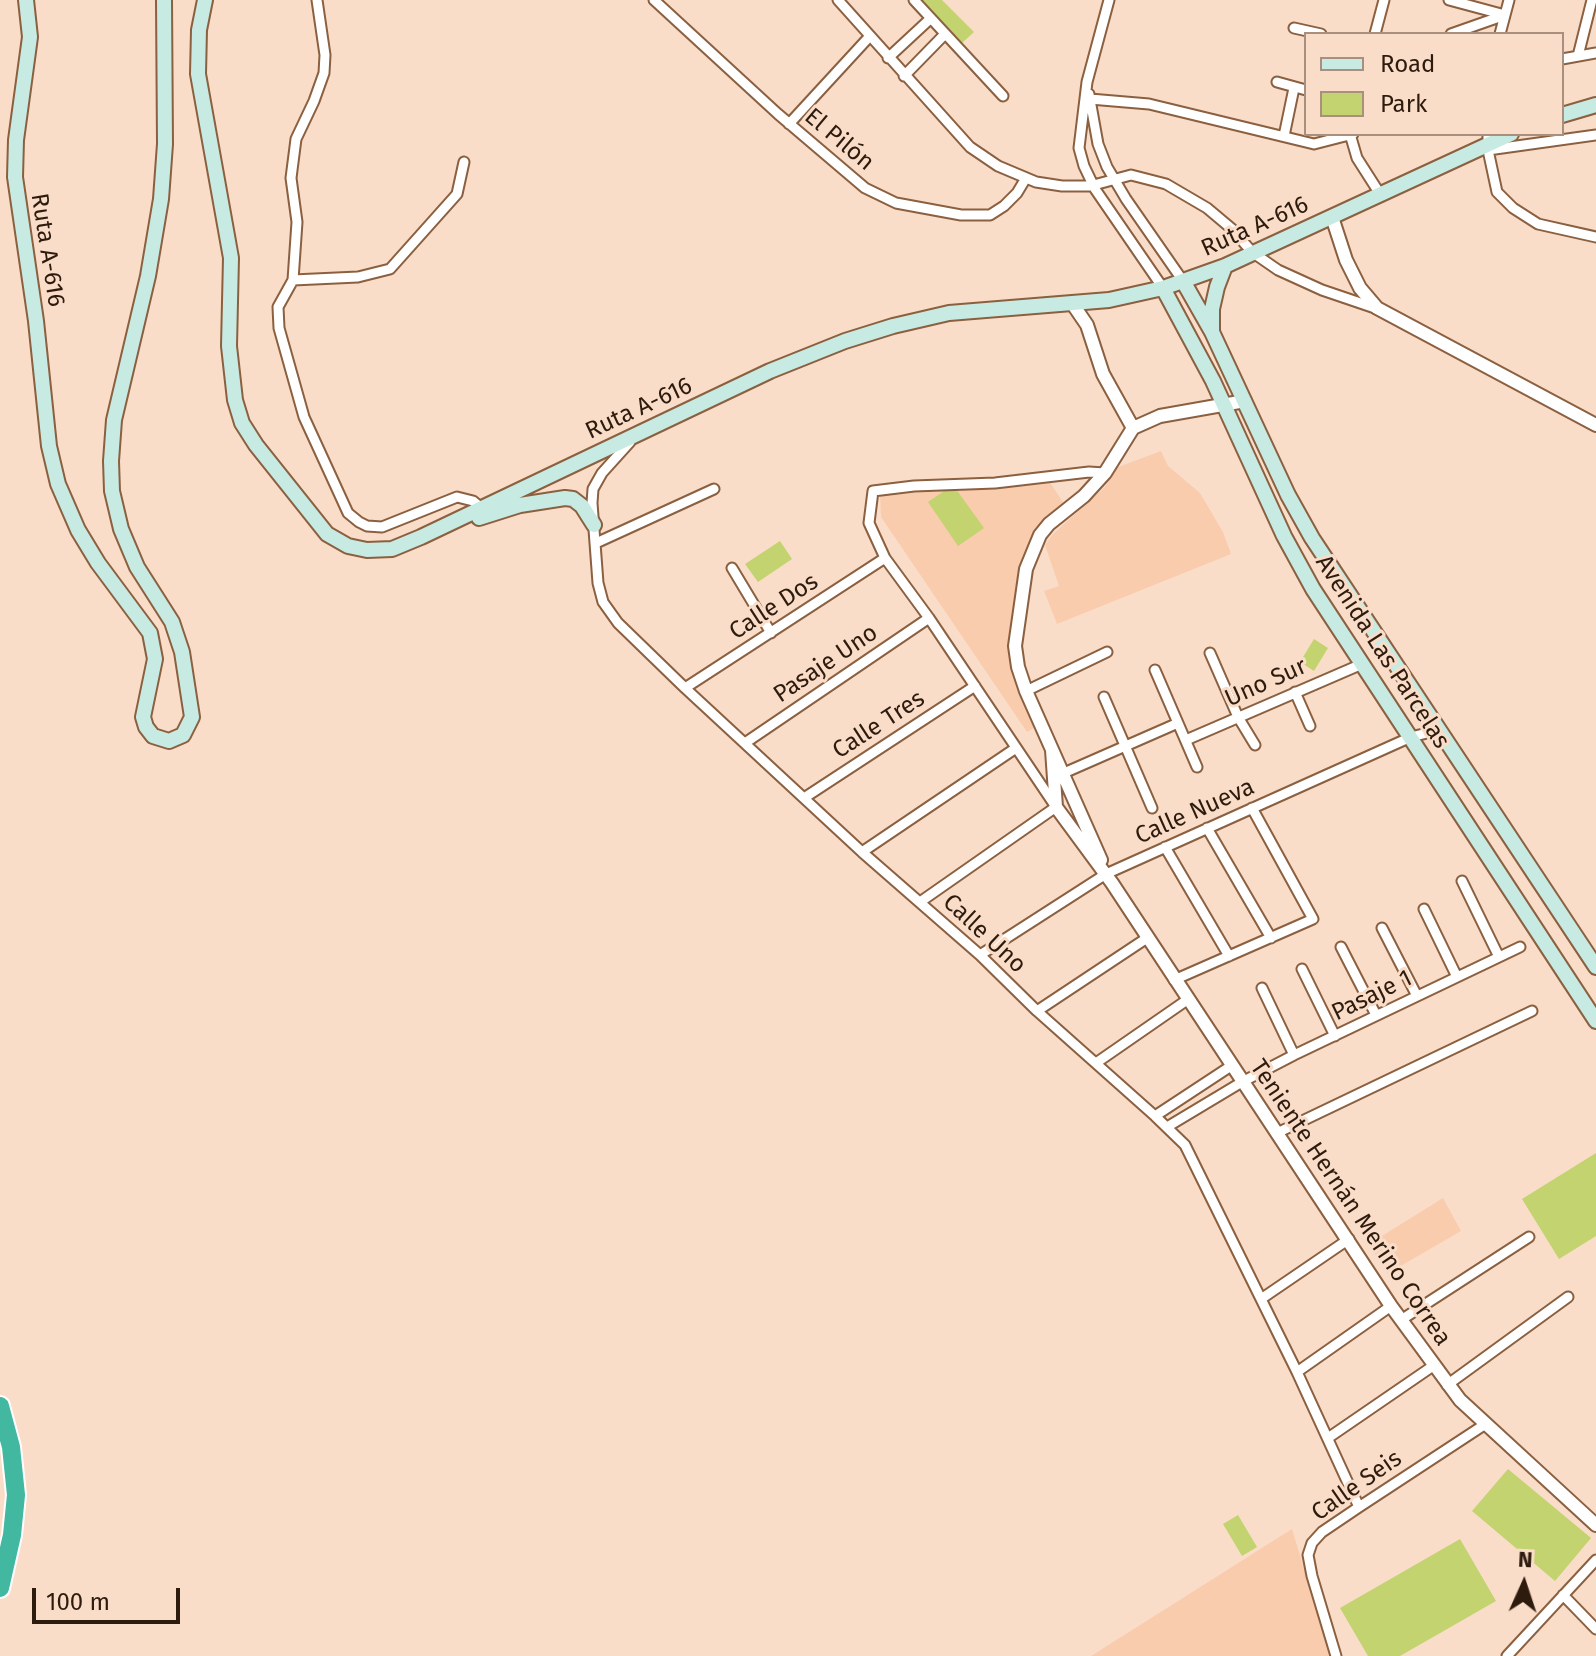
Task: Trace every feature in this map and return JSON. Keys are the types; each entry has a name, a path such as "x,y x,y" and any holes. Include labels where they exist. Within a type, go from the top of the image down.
{"highway":[{"path":"0,1406 11,1447 16,1495 12,1535 0,1588"}],"main road":[{"name":"Ruta A-616","path":"26,0 30,37 16,140 15,177 36,321 49,446 58,484 78,530 98,563 150,633 155,659 144,707 144,721 153,736 169,741 183,735 192,717 182,652 172,622 137,567 121,529 114,503 111,461 114,420 148,276 161,199 165,144 164,0"},
{"name":"Ruta A-616","path":"205,0 199,30 198,74 231,258 230,374 242,423 327,534 348,546 367,550 392,549 486,512 639,433 770,371 845,341 949,313 1109,300 1163,288 1225,266 1488,143"},
{"path":"1564,114 1596,105"},
{"path":"1212,332 1214,298 1225,266"},
{"name":"Avenida Las Parcelas","path":"1183,281 1212,332 1288,495 1312,538 1596,967"},
{"name":"Avenida Las Parcelas","path":"1163,288 1225,406 1294,555 1596,1021"},
{"path":"486,512 565,498 573,499 582,506 594,525"}],"street":[{"path":"317,0 325,64 314,101 296,139 292,166 297,222 293,280 278,307 279,328 304,417 348,513 367,526 382,527 457,497 473,501 486,512"},
{"name":"El Pilón","path":"654,0 789,124 865,188 896,203 928,211 990,215 1017,193 1026,178"},
{"path":"838,0 970,147 998,166 1026,178 1062,186 1092,185 1131,175 1166,184 1181,191 1232,229 1252,252 1278,270 1322,290 1377,308 1596,425"},
{"path":"914,0 1003,96"},
{"path":"1109,0 1087,82 1079,145 1092,185 1163,288"},
{"path":"1376,32 1384,0"},
{"path":"1449,0 1505,15"},
{"path":"1501,32 1509,0"},
{"path":"1578,56 1592,0"},
{"path":"1457,32 1505,15"},
{"path":"888,58 930,19"},
{"path":"1294,28 1312,32"},
{"path":"904,76 945,34"},
{"path":"789,124 870,36"},
{"path":"1564,59 1596,53"},
{"path":"1087,82 1098,144 1113,178 1183,281"},
{"path":"1277,82 1304,90"},
{"path":"1284,136 1294,88"},
{"path":"1090,99 1149,104 1320,144 1345,136"},
{"path":"1596,135 1488,143 1497,192 1513,208 1538,224 1596,237"},
{"path":"1352,136 1357,158 1380,194"},
{"path":"293,280 358,277 390,269 457,194 464,162"},
{"path":"1332,217 1346,260 1360,288 1377,308"},
{"path":"1072,303 1092,337 1103,374 1133,428 1160,416 1245,401"},
{"name":"Teniente Hernán Merino Correa","path":"1106,874 1058,775 1052,750 1018,667 1015,646 1026,569 1033,549 1049,524 1084,496 1105,473 1133,428"},
{"name":"Calle Uno","path":"639,433 602,473 593,489 598,583 603,602 618,623 685,688 1167,1127 1194,1159 1359,1507"},
{"name":"Teniente Hernán Merino Correa","path":"1105,473 873,491 869,523 885,558 1056,807 1106,874 1433,1366 1484,1425 1596,1525"},
{"path":"596,543 714,489"},
{"name":"Calle Dos","path":"685,688 885,558"},
{"path":"732,568 771,633"},
{"name":"Pasaje Uno","path":"745,743 929,618"},
{"path":"1026,691 1107,652"},
{"path":"1210,653 1238,717 1255,745"},
{"name":"Uno Sur","path":"1186,740 1362,664"},
{"path":"1155,670 1197,767"},
{"name":"Calle Tres","path":"804,798 975,686"},
{"path":"1295,692 1310,726"},
{"path":"1104,697 1152,808"},
{"path":"1058,775 1178,723"},
{"name":"Calle Nueva","path":"980,955 1106,874 1411,737 1439,730"},
{"path":"862,852 1016,748"},
{"name":"Teniente Hernán Merino Correa","path":"1056,807 1058,775"},
{"path":"920,902 1056,807"},
{"path":"1174,980 1313,919 1252,808"},
{"path":"1207,828 1271,938"},
{"path":"1165,847 1229,956"},
{"path":"1462,881 1499,957"},
{"path":"1424,909 1457,977"},
{"path":"1382,928 1417,996"},
{"path":"1037,1011 1147,938"},
{"path":"1341,947 1376,1015"},
{"name":"Pasaje 1","path":"1167,1127 1294,1055 1520,947"},
{"path":"1302,969 1335,1036"},
{"path":"1262,988 1294,1055"},
{"path":"1096,1063 1187,1000"},
{"path":"1277,1133 1532,1011"},
{"path":"1155,1116 1231,1066"},
{"path":"1401,1320 1529,1237"},
{"path":"1261,1299 1349,1239"},
{"path":"1447,1385 1568,1297"},
{"path":"1297,1372 1391,1306"},
{"path":"1328,1438 1433,1366"},
{"name":"Calle Seis","path":"1336,1656 1312,1576 1308,1555 1312,1543 1322,1532 1484,1425"},
{"path":"1512,1654 1596,1560"},
{"path":"1563,1595 1596,1629"}],"shaded area":[{"path":"1161,451 1168,466 1200,493 1223,532 1231,554 1057,624 1044,591 1059,586 1045,545 1105,487 1118,467"},
{"path":"1046,476 1064,504 1046,518 1035,534 1011,637 1036,727 1027,732 881,517 880,494"},
{"path":"1443,1198 1461,1231 1387,1274 1369,1244"},
{"path":"1292,1529 1330,1656 1091,1656"}],"green space":[{"path":"918,0 942,0 974,32 962,43"},
{"path":"953,485 984,528 958,546 928,502"},
{"path":"780,541 792,559 758,582 745,564"},
{"path":"1314,639 1328,648 1314,671 1300,662"},
{"path":"1596,1153 1596,1236 1559,1259 1522,1199"},
{"path":"1508,1469 1591,1538 1555,1581 1472,1511"},
{"path":"1238,1515 1257,1547 1242,1556 1223,1524"},
{"path":"1460,1539 1496,1601 1400,1656 1368,1656 1340,1608"}]}
